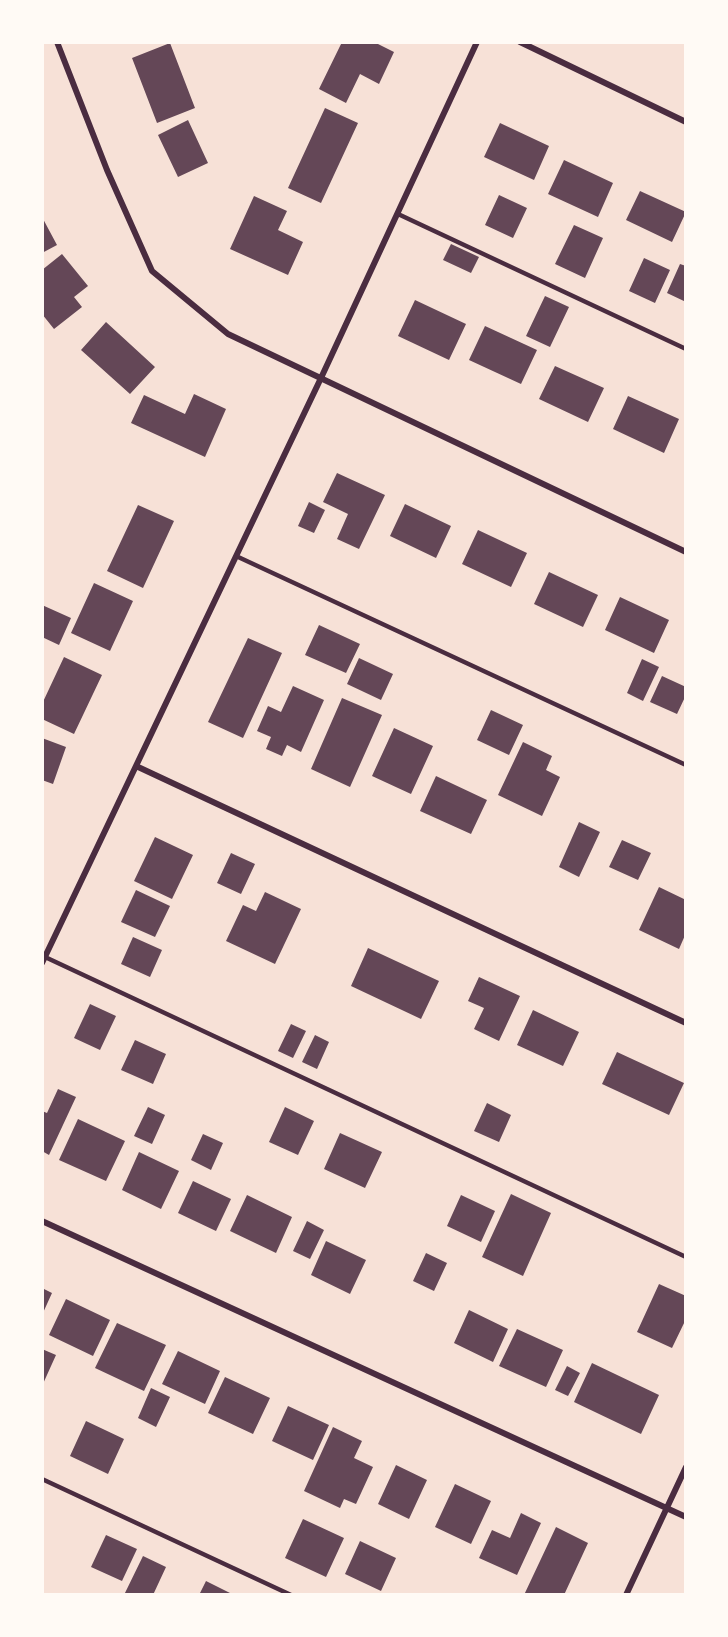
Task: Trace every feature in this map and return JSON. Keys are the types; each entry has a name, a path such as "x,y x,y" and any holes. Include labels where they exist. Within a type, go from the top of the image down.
{"street":[{"path":"57,42 107,170 153,271 228,334 686,552"},
{"path":"43,960 321,378 477,42"},
{"path":"520,42 686,122"},
{"path":"136,766 686,1023"},
{"path":"42,1221 686,1517"},
{"path":"626,1595 686,1467"}],"lane":[{"path":"398,214 686,349"},
{"path":"236,555 686,765"},
{"path":"43,960 686,1257"},
{"path":"42,1479 291,1595"}],"building":[{"path":"342,42 374,42 394,52 379,84 360,74 346,103 319,89"},
{"path":"170,43 195,108 157,123 132,58"},
{"path":"325,108 358,123 321,203 288,188"},
{"path":"188,120 208,163 178,177 158,135"},
{"path":"500,123 549,146 534,180 484,157"},
{"path":"564,160 613,183 598,217 548,194"},
{"path":"640,191 686,212 672,242 626,220"},
{"path":"499,195 527,208 513,238 485,225"},
{"path":"254,196 287,211 278,230 303,242 288,275 230,249"},
{"path":"42,217 57,245 42,253"},
{"path":"574,225 603,238 585,278 555,264"},
{"path":"451,244 479,257 471,273 443,260"},
{"path":"62,254 88,286 74,297 82,307 54,329 42,314 42,270"},
{"path":"644,258 670,270 655,303 629,291"},
{"path":"680,264 686,266 686,302 667,293"},
{"path":"545,296 569,307 550,347 526,336"},
{"path":"415,300 466,324 449,360 398,336"},
{"path":"106,322 155,367 130,394 81,350"},
{"path":"485,326 537,350 521,384 469,360"},
{"path":"555,366 604,388 588,422 539,399"},
{"path":"194,394 226,409 205,457 131,423 144,395 185,414"},
{"path":"628,396 679,419 664,453 613,429"},
{"path":"337,473 385,495 359,549 337,539 348,514 323,502"},
{"path":"309,502 325,510 314,533 298,526"},
{"path":"405,504 451,526 436,558 390,536"},
{"path":"138,505 174,521 143,588 107,571"},
{"path":"478,530 527,553 511,587 462,564"},
{"path":"549,572 598,595 583,627 534,604"},
{"path":"94,583 133,601 110,651 71,633"},
{"path":"620,597 669,620 654,653 605,630"},
{"path":"42,605 71,618 59,645 42,637"},
{"path":"319,625 360,644 346,673 305,655"},
{"path":"248,638 282,653 243,738 208,722"},
{"path":"64,657 102,675 74,734 42,719 42,704"},
{"path":"359,658 393,674 381,700 347,684"},
{"path":"642,659 659,667 643,701 627,693"},
{"path":"662,676 686,687 686,695 677,714 650,702"},
{"path":"293,686 324,700 301,752 287,745 282,756 266,749 271,737 257,731 268,706 281,712"},
{"path":"342,698 382,715 350,787 311,769"},
{"path":"491,710 523,725 509,755 477,740"},
{"path":"394,728 433,746 411,794 372,776"},
{"path":"42,738 66,747 53,784 42,780"},
{"path":"523,742 552,756 546,770 560,777 542,816 498,795"},
{"path":"436,776 487,800 471,834 420,811"},
{"path":"579,822 600,832 579,877 559,867"},
{"path":"155,837 193,855 172,899 134,881"},
{"path":"622,840 651,853 638,880 609,867"},
{"path":"231,853 255,864 241,894 217,883"},
{"path":"659,887 686,900 686,933 679,949 639,930"},
{"path":"136,890 170,906 155,937 121,922"},
{"path":"265,892 301,909 275,964 226,941 243,905 256,911"},
{"path":"133,937 162,950 150,977 121,964"},
{"path":"368,948 439,981 421,1019 351,986"},
{"path":"479,977 520,996 499,1041 474,1029 484,1008 468,1001"},
{"path":"90,1004 116,1016 100,1050 74,1038"},
{"path":"533,1010 579,1032 563,1066 517,1045"},
{"path":"291,1024 306,1031 293,1058 278,1051"},
{"path":"315,1035 329,1042 317,1069 302,1062"},
{"path":"135,1040 166,1054 153,1084 121,1070"},
{"path":"617,1052 684,1083 669,1115 602,1084"},
{"path":"58,1089 76,1097 49,1155 42,1151 42,1111 47,1113"},
{"path":"487,1103 511,1115 499,1142 474,1131"},
{"path":"148,1107 165,1115 152,1144 134,1136"},
{"path":"285,1107 314,1121 298,1155 269,1142"},
{"path":"78,1119 125,1141 106,1181 59,1160"},
{"path":"340,1133 382,1152 365,1188 324,1169"},
{"path":"203,1134 223,1143 211,1170 191,1160"},
{"path":"139,1152 179,1171 161,1209 122,1190"},
{"path":"193,1181 231,1199 216,1231 178,1213"},
{"path":"511,1194 551,1213 523,1276 482,1257"},
{"path":"247,1195 292,1217 276,1253 230,1231"},
{"path":"461,1195 495,1211 481,1242 447,1226"},
{"path":"307,1221 324,1230 310,1259 293,1251"},
{"path":"326,1241 366,1260 350,1294 311,1275"},
{"path":"426,1253 447,1263 434,1291 413,1281"},
{"path":"659,1284 686,1296 686,1319 672,1348 637,1332"},
{"path":"42,1288 52,1293 42,1315"},
{"path":"66,1299 110,1320 93,1356 49,1335"},
{"path":"469,1310 508,1329 493,1362 454,1343"},
{"path":"117,1323 166,1345 144,1391 95,1368"},
{"path":"517,1329 563,1350 546,1387 499,1366"},
{"path":"42,1349 56,1355 42,1386"},
{"path":"178,1351 220,1371 205,1404 162,1384"},
{"path":"592,1363 659,1395 641,1434 574,1402"},
{"path":"567,1366 580,1373 568,1396 555,1390"},
{"path":"225,1377 270,1398 253,1434 208,1413"},
{"path":"151,1388 170,1397 156,1427 138,1418"},
{"path":"288,1406 329,1425 313,1460 272,1441"},
{"path":"86,1421 124,1439 108,1474 70,1456"},
{"path":"333,1427 362,1441 354,1458 373,1467 356,1504 344,1499 340,1508 304,1491"},
{"path":"396,1465 427,1480 409,1519 378,1504"},
{"path":"455,1484 491,1501 471,1544 435,1527"},
{"path":"521,1513 541,1523 517,1575 479,1558 492,1530 510,1538"},
{"path":"303,1519 344,1538 326,1577 285,1558"},
{"path":"556,1527 588,1543 564,1595 524,1595"},
{"path":"106,1535 137,1549 122,1581 91,1567"},
{"path":"360,1541 396,1558 381,1591 345,1574"},
{"path":"143,1556 166,1567 153,1595 124,1595"},
{"path":"206,1581 234,1595 199,1595"}]}
